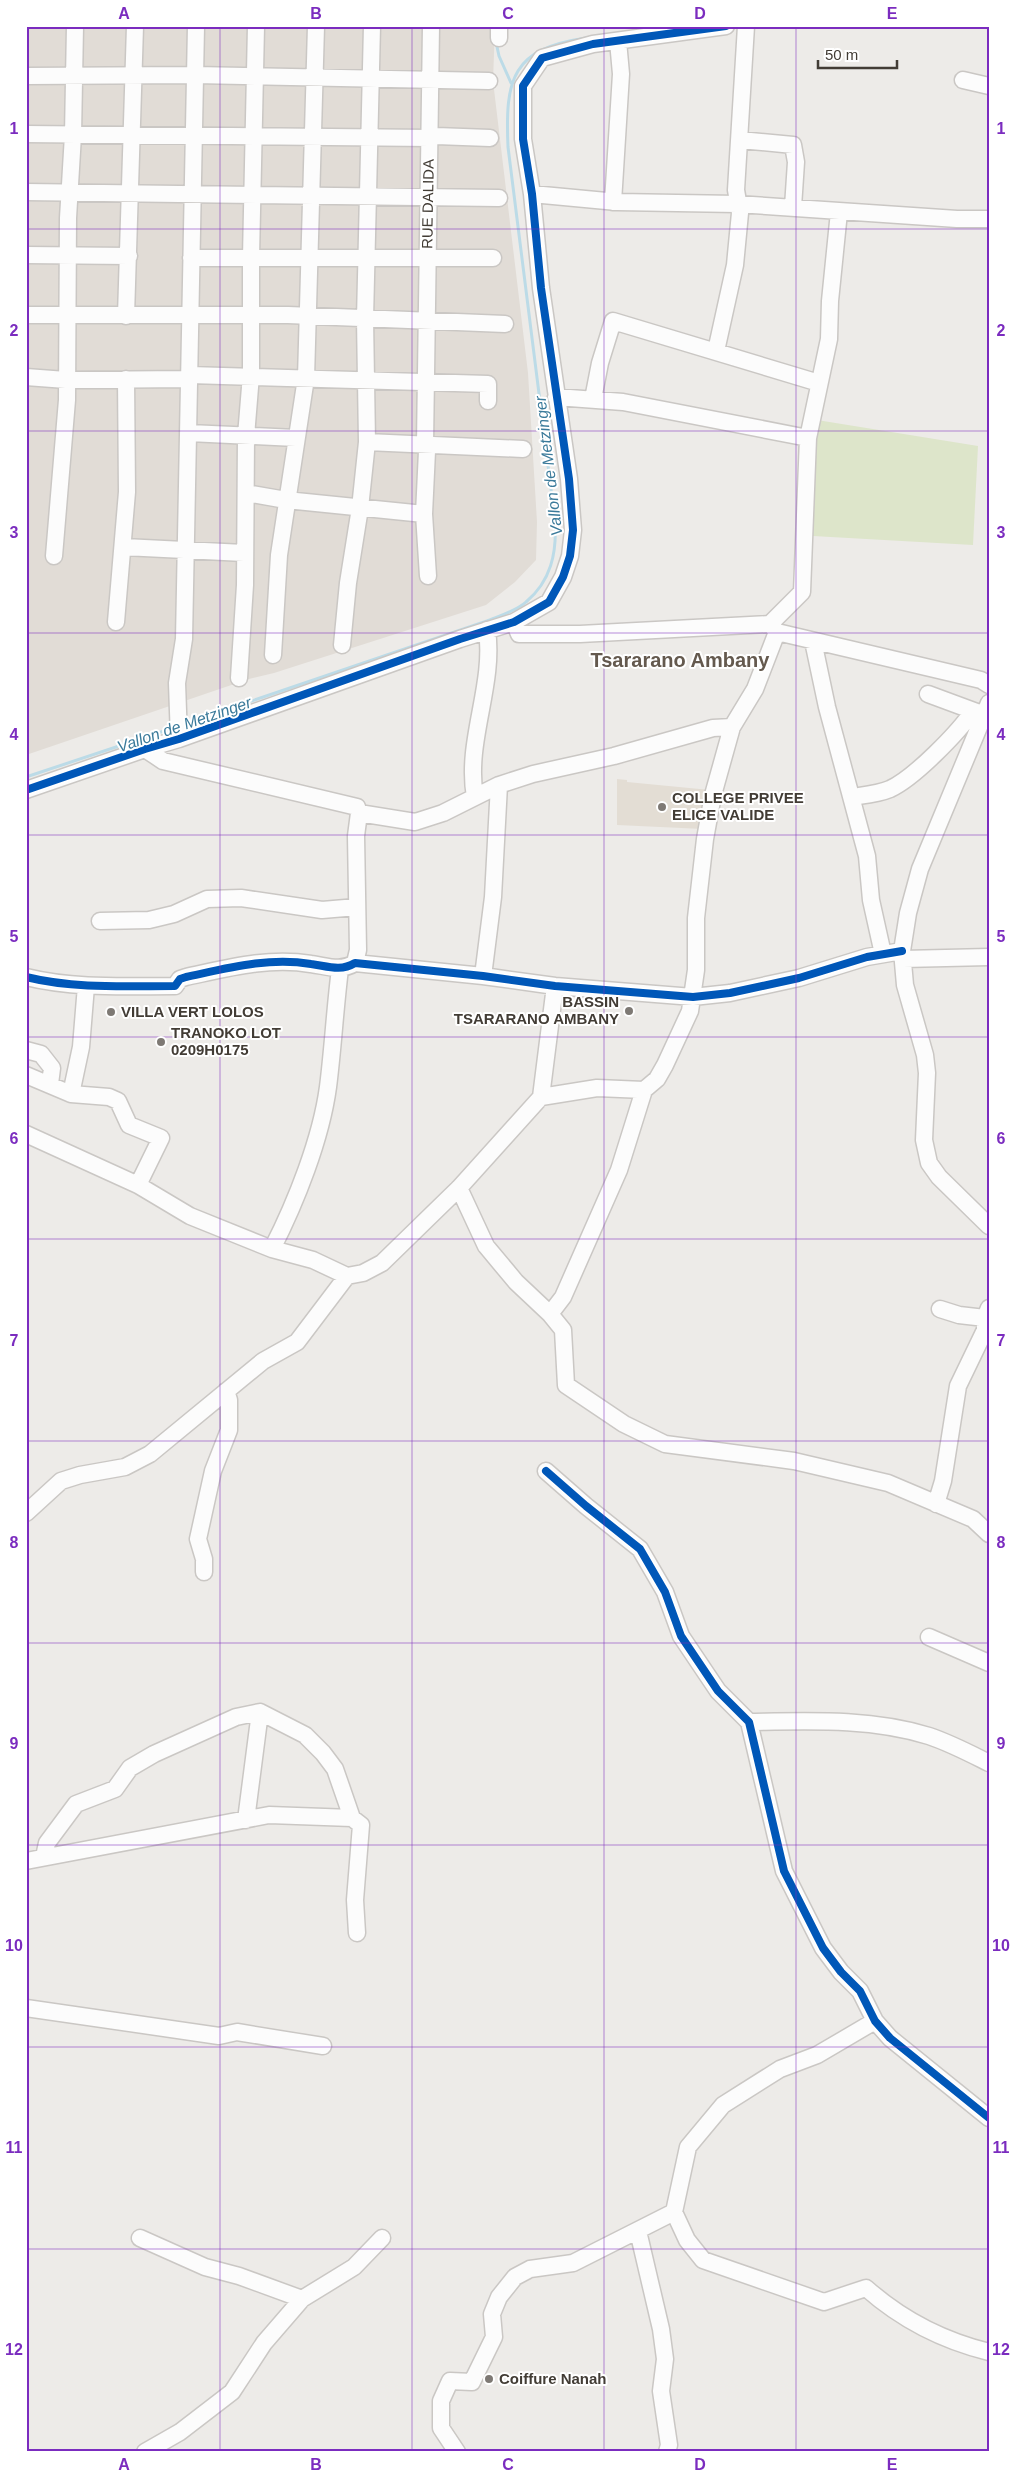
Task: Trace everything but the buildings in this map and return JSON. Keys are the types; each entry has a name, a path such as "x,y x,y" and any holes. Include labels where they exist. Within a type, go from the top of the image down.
{"street":[{"path":"54,556 67,400 68,255 75,26"},
{"path":"126,316 136,26"},
{"path":"179,739 177,683 184,639 196,26"},
{"path":"239,678 245,585 246,436 251,375 250,316 256,26"},
{"path":"273,655 279,556 306,378 316,26"},
{"path":"342,644 348,583 360,508 367,442 368,382 365,319 368,259 372,26"},
{"name":"RUE DALIDA","path":"428,576 424,514 427,451 425,444 426,320 431,26"},
{"path":"26,790 144,749 179,739 514,622 549,602 563,577 570,556 572,530 569,479 541,288 532,194 523,139 523,86 542,58 593,44 726,26"},
{"path":"716,351 735,265 740,213 737,204 746,26"},
{"path":"614,202 621,74 618,41"},
{"path":"26,76 195,75 489,81"},
{"path":"963,80 989,86"},
{"path":"26,134 73,136 430,138 436,136 490,138"},
{"path":"740,140 793,144 796,162 793,208"},
{"path":"26,192 499,198"},
{"path":"532,194 614,202 737,204 839,212 989,219"},
{"path":"550,1314 563,1297 620,1170 644,1090 657,1079 690,1011 696,970 696,918 705,839 713,795 732,727 755,689 774,628 802,592 808,438 818,383 824,368 829,339 830,301 839,212"},
{"path":"26,255 129,256"},
{"path":"191,258 492,258"},
{"path":"26,315 308,316 505,324"},
{"path":"593,399 600,364 613,321 818,383"},
{"path":"26,377 66,380 251,375 368,382 426,381 488,384 488,401"},
{"path":"116,622 124,547 127,492 126,379"},
{"path":"556,397 623,402 808,438"},
{"path":"189,434 296,438"},
{"path":"367,442 523,449"},
{"path":"246,493 286,500 424,514"},
{"path":"124,547 244,553"},
{"path":"514,622 519,634 774,628 813,641 981,680 989,685"},
{"path":"476,797 472,782 475,745 485,683 489,642 487,630"},
{"path":"813,641 819,675 867,856 871,900 884,954"},
{"path":"928,694 982,710"},
{"path":"852,797 891,789 907,778 982,710"},
{"path":"982,710 920,869 908,913 902,955 905,985 925,1055 927,1073 924,1140 929,1163 940,1177 989,1226"},
{"path":"359,813 415,822 443,813 499,785 533,774 614,756 713,728 732,727"},
{"path":"144,749 163,761 357,807 359,813 356,836 358,950 355,963"},
{"path":"483,976 493,897 499,785"},
{"path":"100,921 149,920 174,914 208,899 240,898 322,910 357,907"},
{"path":"26,977 47,982 86,986 175,986 180,979 186,977 262,961 309,964 340,969 355,963 483,976 555,986 693,997 730,993 799,978 884,954 989,957"},
{"path":"272,1249 290,1215 321,1122 328,1087 340,969"},
{"path":"71,1094 81,1047 86,986"},
{"path":"26,1134 138,1185 190,1216 272,1249 312,1260 347,1276 363,1273 382,1262 459,1188 541,1098 555,986"},
{"path":"26,1050 41,1054 52,1068 50,1084"},
{"path":"26,1075 71,1094 109,1097 118,1101 129,1125 161,1138 138,1185"},
{"path":"541,1098 597,1088 644,1090"},
{"path":"459,1188 486,1246 516,1282 550,1314 563,1330 566,1385 624,1424 664,1444 794,1461 831,1468 888,1483 973,1519 989,1534"},
{"path":"26,1513 61,1481 80,1475 125,1467 150,1454 263,1361 296,1342 347,1276"},
{"path":"936,1504 943,1481 958,1386 985,1330 987,1313 959,1315 940,1309"},
{"path":"204,1572 204,1559 198,1539 213,1471 229,1430 229,1400 226,1391"},
{"path":"546,1471 586,1506 640,1548 665,1592 682,1636 718,1691 749,1722 784,1872 823,1948 841,1972 860,1991 875,2021 890,2038 989,2118"},
{"path":"929,1636 989,1663"},
{"path":"246,1820 260,1712"},
{"path":"44,1857 47,1843 76,1804 115,1789 130,1768 154,1754 236,1717 260,1712 305,1734 323,1753 335,1769 352,1818 361,1825 354,1900 357,1933"},
{"path":"749,1722 845,1721 928,1736 954,1745 989,1762"},
{"path":"26,1861 269,1815 352,1818"},
{"path":"26,2008 219,2036 237,2032 323,2046"},
{"path":"875,2021 817,2055 780,2069 723,2105 688,2147 674,2212 687,2240 703,2260 824,2302 866,2288 898,2314 966,2347 989,2352"},
{"path":"457,2452 441,2428 441,2401 450,2381 472,2382 494,2337 492,2314 500,2296 515,2277 530,2269 573,2263 638,2232 674,2212"},
{"path":"638,2232 661,2329 664,2352 661,2391 669,2445 667,2452"},
{"path":"140,2238 205,2267 239,2276 302,2299"},
{"path":"145,2452 180,2432 232,2392 264,2344 302,2299 354,2267 382,2238"}],"shaded area":[{"path":"26,26 495,26 493,81 528,373 537,522 536,560 515,582 486,605 274,673 249,679 26,755"},
{"name":"COLLEGE PRIVEE ELICE VALIDE","path":"617,779 627,780 627,782 710,790 703,829 617,825"}],"green space":[{"path":"817,420 978,446 973,545 813,536"}],"waterway":[{"name":"Vallon de Metzinger","path":"184,724 507,613 522,605 535,594 547,576 555,544 555,521 508,147 507,123 512,85 518,71 528,59 542,50 561,43 586,38"},
{"path":"496,42 499,56 511,83"},
{"name":"Vallon de Metzinger","path":"26,777 173,728"}],"cycle path":[{"path":"26,790 179,739 460,639 514,622 549,602 563,577 570,556 573,530 569,479 541,288 532,194 523,139 523,86 542,58 593,44 726,26"},
{"path":"26,977 81,985 175,986 180,979 186,977 248,964 295,962 339,968 355,963 483,976 555,986 693,997 730,993 799,978 867,957 902,951"},
{"path":"546,1471 640,1549 665,1592 681,1636 718,1691 749,1722 784,1871 823,1948 841,1972 860,1991 875,2021 890,2038 989,2118"}],"place":[{"name":"COLLEGE PRIVEE ELICE VALIDE","path":"662,807"},
{"name":"BASSIN TSARARANO AMBANY","path":"629,1011"},
{"name":"VILLA VERT LOLOS","path":"111,1012"},
{"name":"TRANOKO LOT 0209H0175","path":"161,1042"},
{"name":"Coiffure Nanah","path":"489,2379"}],"district":[{"name":"Tsararano Ambany","path":"680,660"}]}
